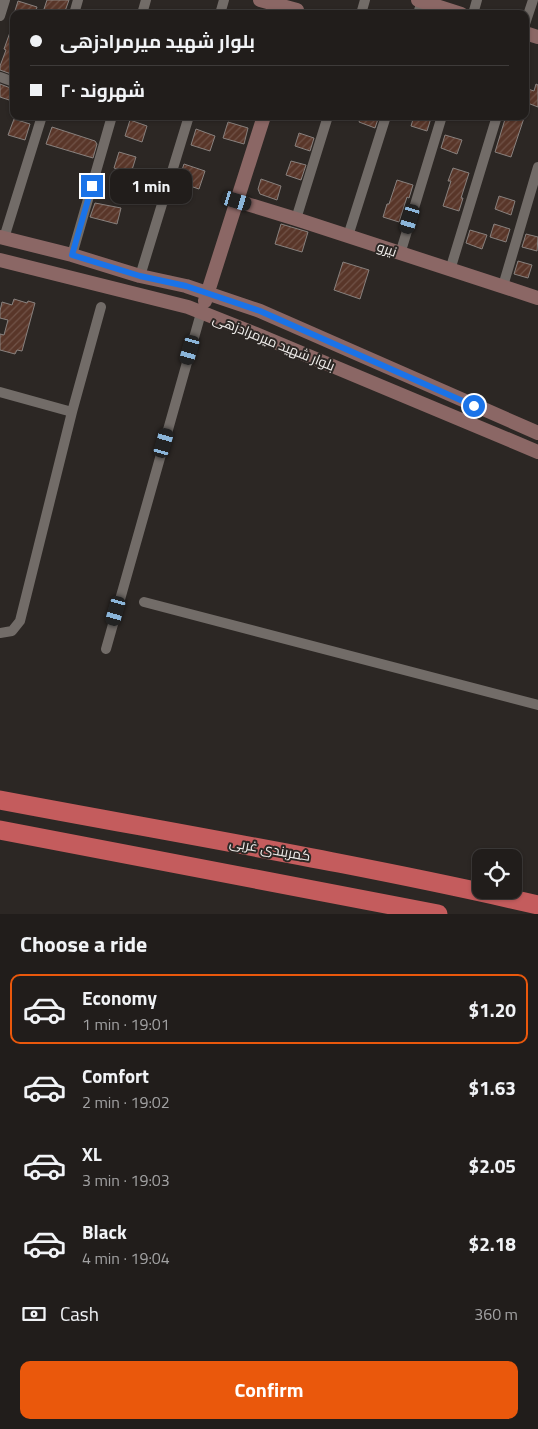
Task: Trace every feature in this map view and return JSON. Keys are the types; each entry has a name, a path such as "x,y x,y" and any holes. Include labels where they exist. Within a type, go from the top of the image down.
{"highway":[{"name":"کمربندی غربی","path":"0,800 326,860 538,905"},
{"path":"0,830 438,914"}],"main road":[{"path":"260,0 298,8"},
{"path":"420,4 445,10"},
{"path":"201,313 263,120"},
{"name":"نیرو","path":"237,201 538,298"},
{"name":"بلوار شهید میرمرادزهی","path":"2,238 72,255 140,276 186,286 260,311 538,434"},
{"name":"بلوار شهید میرمرادزهی","path":"0,260 188,307 538,452"}],"street":[{"path":"0,16 5,0"},
{"path":"529,12 533,0"},
{"path":"2,238 41,120"},
{"path":"72,255 111,120"},
{"path":"140,276 188,120"},
{"path":"296,219 327,120"},
{"path":"348,236 385,120"},
{"path":"400,254 441,120"},
{"path":"450,270 496,120"},
{"path":"503,286 538,168"},
{"path":"0,633 12,631 20,620 72,412 101,307"},
{"path":"106,649 201,313"},
{"path":"0,392 72,412"},
{"path":"144,602 538,705"}],"building":[{"path":"47,0 69,0 65,10 44,9"},
{"path":"18,1 37,7 36,10 15,10"},
{"path":"10,32 10,74 0,70 6,50 4,49"},
{"path":"0,84 10,88 9,100 0,97"},
{"path":"536,84 538,85 538,107 529,104 529,89 534,91"},
{"path":"14,120 30,124 25,140 8,135"},
{"path":"130,120 147,126 142,142 125,136"},
{"path":"360,120 378,120 375,128 359,122"},
{"path":"413,120 430,120 427,131 411,126"},
{"path":"505,120 523,120 511,157 495,152"},
{"path":"228,122 248,128 244,144 223,138"},
{"path":"52,127 95,141 97,144 93,158 46,144"},
{"path":"196,129 215,136 210,151 191,145"},
{"path":"299,133 314,138 310,151 295,146"},
{"path":"445,135 462,140 457,154 441,148"},
{"path":"119,152 136,157 131,173 114,168"},
{"path":"291,161 306,165 301,180 286,175"},
{"path":"184,164 205,171 199,189 178,182"},
{"path":"453,168 469,173 459,211 443,206 451,181 448,181"},
{"path":"261,179 281,186 277,200 260,194 258,189"},
{"path":"397,180 413,185 399,222 383,217"},
{"path":"499,196 515,201 511,215 495,209"},
{"path":"95,203 121,208 117,224 90,217"},
{"path":"281,224 308,232 302,252 275,244"},
{"path":"494,224 510,229 506,242 490,237"},
{"path":"470,230 487,235 482,249 466,243"},
{"path":"526,234 538,237 537,251 522,247"},
{"path":"518,261 532,265 528,278 514,274"},
{"path":"343,262 369,270 360,299 334,290"},
{"path":"14,299 35,303 22,351 17,350 15,354 0,350 0,334 4,335 8,320 0,318 2,302 12,305"}],"route":[{"path":"92,186 72,255 140,276 186,286 260,311 474,406"}]}
